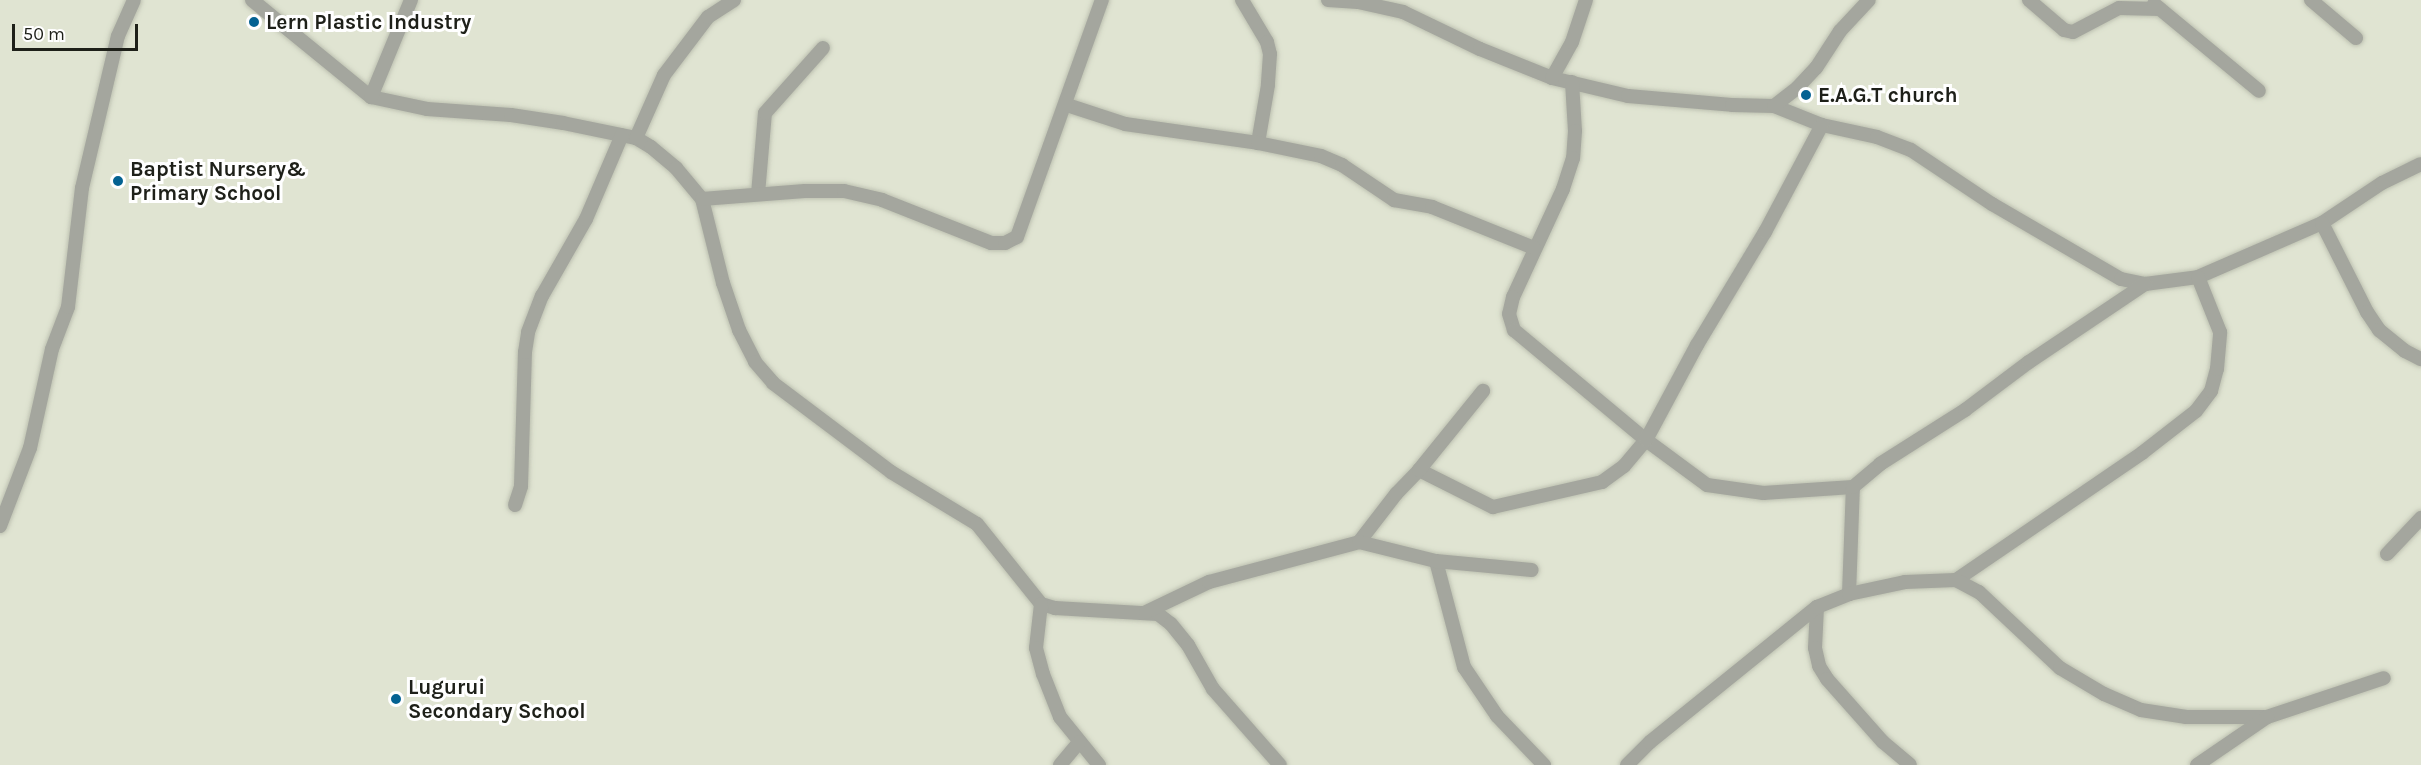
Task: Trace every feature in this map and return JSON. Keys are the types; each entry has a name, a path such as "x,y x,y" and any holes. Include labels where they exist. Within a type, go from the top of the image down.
{"street":[{"path":"252,0 371,97 427,109 511,115 629,136 676,168 702,199 723,283 739,330 755,362 773,383 891,472 977,524 1041,604 1055,608 1158,614 1171,624 1188,645 1213,689 1280,765"},
{"path":"371,97 411,0"},
{"path":"515,505 521,486 525,352 528,332 542,296 664,75 708,17 734,0"},
{"path":"702,199 758,194 844,191 882,200 991,243 1005,243 1017,237 1067,105 1102,0"},
{"path":"1242,0 1267,42 1270,54 1268,85 1258,143"},
{"path":"1328,0 1358,2 1403,12 1480,49 1552,78 1628,96 1774,106 1822,125 1877,137 1911,150 1992,204 2121,279 2145,284 2198,277 2322,223 2382,183 2421,164"},
{"path":"1552,78 1572,42 1586,0"},
{"path":"1774,106 1798,87 1816,68 1840,31 1869,0"},
{"path":"2029,0 2064,30 2073,32 2119,9 2155,4 2259,91"},
{"path":"2311,0 2356,38"},
{"path":"0,526 30,448 52,349 68,307 82,188 109,69 118,36 132,1"},
{"path":"758,194 765,113 824,48"},
{"path":"1572,82 1575,130 1573,158 1563,189 1534,248 1511,306 1509,315 1514,330 1646,440 1707,485 1762,494 1853,487 1880,464 1965,410 2030,362 2145,284"},
{"path":"1067,105 1125,124 1258,143 1321,156 1342,165 1394,200 1432,207 1534,248"},
{"path":"1419,470 1484,505 1502,507 1602,482 1624,466 1646,440 1697,345 1765,232 1822,125"},
{"path":"2322,223 2367,312 2379,330 2405,351 2421,359"},
{"path":"1956,580 2142,453 2196,411 2211,391 2217,369 2220,332 2198,277"},
{"path":"1359,542 1396,494 1419,470 1483,391"},
{"path":"1849,594 1853,487"},
{"path":"2387,554 2421,518"},
{"path":"1146,612 1209,582 1359,542 1436,561 1532,570"},
{"path":"1436,561 1464,667 1497,716 1544,765"},
{"path":"1627,765 1650,742 1817,607 1849,594 1905,582 1956,580 1979,592 2060,668 2104,694 2141,710 2186,717 2267,717"},
{"path":"1041,604 1036,648 1043,674 1060,717 1099,765"},
{"path":"1817,607 1815,648 1819,666 1827,679 1883,742 1910,765"},
{"path":"2197,765 2267,717 2384,678"},
{"path":"1060,765 1079,742"}],"place":[{"name":"Lern Plastic Industry","path":"254,22"},
{"name":"E.A.G.T church","path":"1806,95"},
{"name":"Baptist Nursery& Primary School","path":"118,181"},
{"name":"Lugurui Secondary School","path":"396,699"}]}
